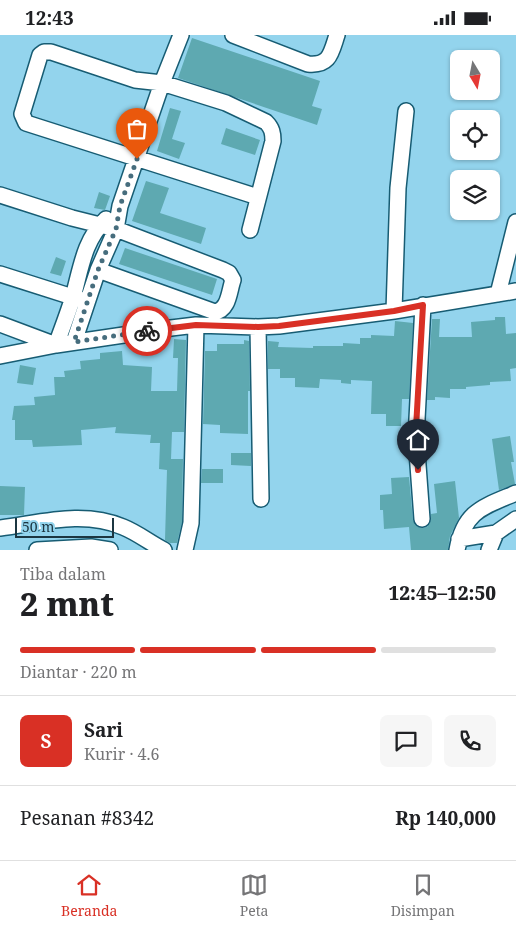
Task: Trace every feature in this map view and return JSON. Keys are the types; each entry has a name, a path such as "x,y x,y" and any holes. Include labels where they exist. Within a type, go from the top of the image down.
{"street":[{"path":"56,345 80,299 98,270 116,229 120,206 162,83 181,35"},
{"path":"233,35 308,64 317,65 329,57 337,35"},
{"path":"250,230 273,141 273,133 270,127 258,118 226,103 162,83 136,80 51,52 44,52 40,55 22,114 26,123 258,197"},
{"path":"394,311 398,188 406,111"},
{"path":"0,195 72,218 116,229 229,273 233,279 225,307 219,312 210,311 98,270"},
{"path":"74,342 87,244 100,225 120,206"},
{"path":"498,294 516,222"},
{"path":"0,274 80,299"},
{"path":"0,356 74,342 196,325 258,327 394,311 516,291"},
{"path":"422,519 416,438 423,305"},
{"path":"0,324 56,345"},
{"path":"185,550 191,523 196,325"},
{"path":"258,327 261,499"},
{"path":"516,493 476,511 466,521 461,542 490,534 516,519"},
{"path":"0,528 55,520 90,518 124,527 164,550"},
{"path":"489,550 490,534"},
{"path":"37,550 91,547 110,550"}],"building":[{"path":"192,38 320,81 312,106 322,109 317,125 178,78"},
{"path":"170,108 181,111 172,139 185,143 179,159 157,151"},
{"path":"226,128 260,140 255,155 221,144"},
{"path":"146,181 169,188 160,213 206,228 201,244 132,221"},
{"path":"99,192 110,196 105,210 94,208"},
{"path":"125,248 217,279 212,295 119,264"},
{"path":"56,257 66,261 61,276 50,273"},
{"path":"495,317 505,317 506,334 516,333 516,368 510,369 511,381 490,382 490,385 466,387 466,389 450,389 450,398 435,397 435,400 427,400 432,319 440,319 439,337 472,337 471,322 495,320"},
{"path":"395,321 413,323 409,399 402,399 401,426 386,426 386,414 371,414 372,381 351,380 351,384 341,383 341,380 320,379 319,388 295,387 295,378 280,378 280,369 268,369 268,341 279,342 278,347 313,348 313,346 343,346 343,343 360,344 360,338 371,338 371,335 394,336"},
{"path":"174,339 186,340 184,432 172,432 171,459 183,459 182,522 177,543 170,543 165,540 167,470 159,469 160,443 150,443 151,435 115,433 116,427 81,430 82,445 33,447 32,440 15,440 15,420 12,420 14,406 35,405 34,397 55,395 54,377 65,377 64,371 81,369 80,361 100,359 100,353 122,351 123,365 152,367 151,391 177,391 178,358 173,358"},
{"path":"244,340 249,341 250,391 248,391 248,434 220,433 220,425 203,424 205,351 217,351 217,344 244,344"},
{"path":"20,365 36,368 33,385 17,383"},
{"path":"510,436 514,462 511,462 515,484 499,490 492,439"},
{"path":"231,453 251,453 251,466 231,465"},
{"path":"202,469 223,469 223,483 201,483"},
{"path":"409,477 413,520 418,527 422,528 427,527 430,523 431,514 437,513 434,484 455,481 459,518 450,536 448,550 411,550 409,527 384,529 383,510 380,510 380,495 392,494 391,478"},
{"path":"0,486 25,487 24,515 0,515"}],"way so far":[{"path":"137,159 120,206 116,229 98,270 74,342 147,331"}],"route":[{"path":"147,331 196,325 279,326 394,311 423,305 416,428 418,470"}]}
